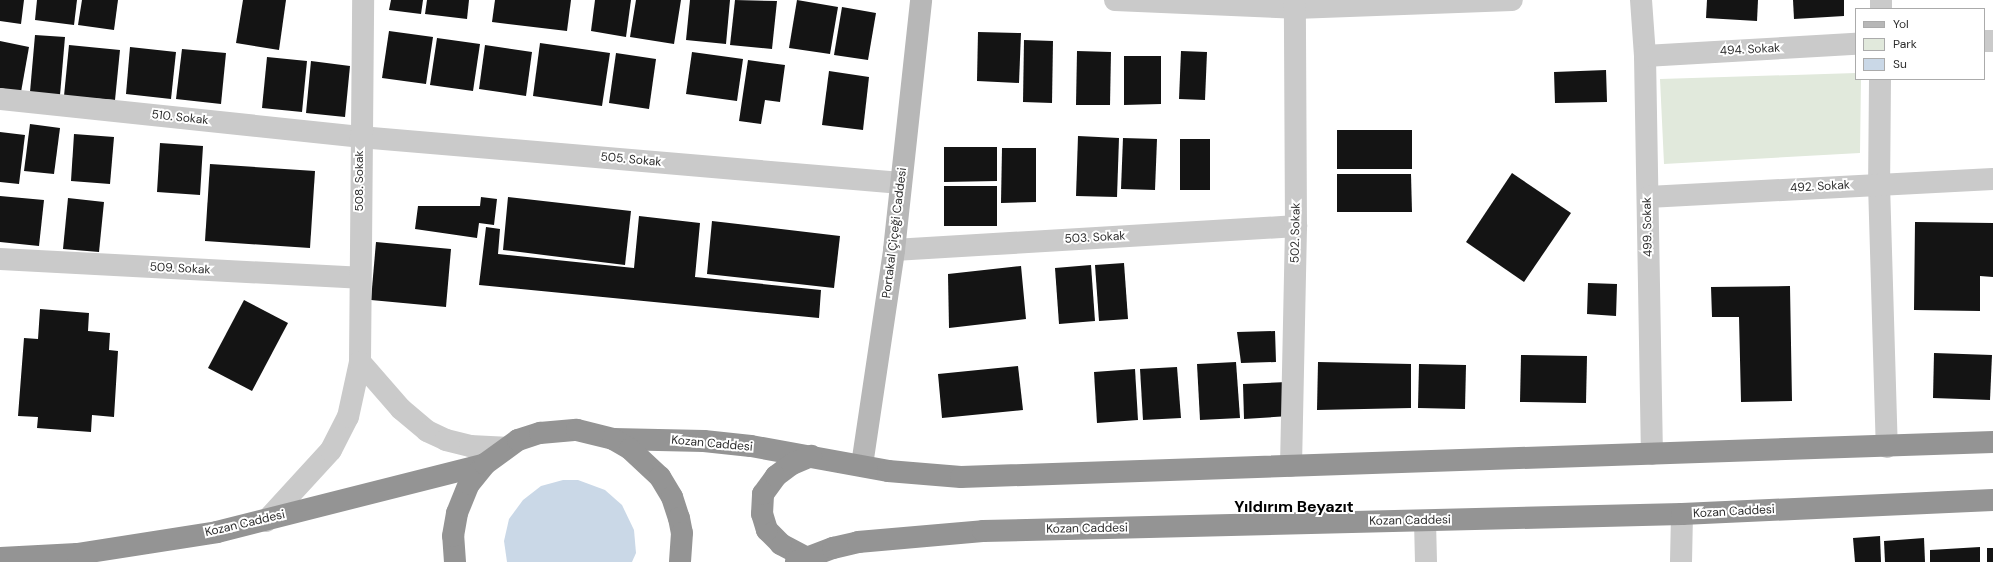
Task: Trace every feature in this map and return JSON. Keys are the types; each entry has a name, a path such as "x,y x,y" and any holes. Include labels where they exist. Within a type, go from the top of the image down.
{"highway":[{"path":"455,562 453,536 457,513 469,484 485,464 505,448 540,433 577,430 613,439 630,448 660,477 672,497 682,533 680,562"},
{"name":"Kozan Caddesi","path":"613,439 704,442 811,456 888,471 961,477 1887,447 1993,442"},
{"name":"Kozan Caddesi","path":"811,456 792,464 776,476 763,494 762,514 767,530 781,544 802,560 832,555 858,542 900,537 982,531 1682,514 1993,500"},
{"name":"Kozan Caddesi","path":"0,558 93,552 163,541 266,521 485,464"}],"street":[{"name":"508. Sokak","path":"266,521 331,450 348,417 360,362 360,137 363,0"},
{"name":"Portakal Çiçeği Caddesi","path":"862,465 894,250 921,0"},
{"path":"1115,0 1295,4 1512,0"},
{"name":"499. Sokak","path":"1641,0 1645,56 1652,454"},
{"name":"502. Sokak","path":"1291,466 1296,226 1295,4"},
{"name":"494. Sokak","path":"1645,56 1855,44"},
{"path":"1880,80 1879,184 1887,447"},
{"name":"510. Sokak","path":"0,99 360,137"},
{"name":"505. Sokak","path":"360,137 901,183"},
{"name":"492. Sokak","path":"1648,197 1993,179"},
{"name":"503. Sokak","path":"894,250 1296,226"},
{"name":"509. Sokak","path":"0,259 359,278"},
{"path":"360,362 401,409 427,431 446,440 470,446 505,448"},
{"path":"1681,562 1682,514"},
{"path":"1425,520 1426,562"}],"green space":[{"path":"1855,73 1855,80 1861,80 1860,153 1664,164 1660,79"}],"water":[{"path":"563,480 578,480 605,490 622,505 634,530 636,553 632,562 507,562 504,541 509,519 523,500 541,486"}],"building":[{"path":"0,0 24,0 21,24 0,21"},
{"path":"37,0 77,0 74,25 35,20"},
{"path":"82,0 118,0 114,30 78,25"},
{"path":"243,0 286,0 279,50 236,43"},
{"path":"391,0 423,0 421,14 389,10"},
{"path":"427,0 469,0 467,19 425,14"},
{"path":"495,0 571,0 567,31 492,22"},
{"path":"595,0 631,0 626,37 591,31"},
{"path":"636,0 681,0 674,44 630,37"},
{"path":"690,0 730,0 726,44 686,40"},
{"path":"735,0 777,1 772,49 730,45"},
{"path":"797,0 838,7 830,54 789,48"},
{"path":"1707,0 1758,0 1757,21 1706,18"},
{"path":"1793,0 1844,0 1844,16 1794,19"},
{"path":"842,7 876,13 868,60 834,55"},
{"path":"389,31 433,37 426,84 382,78"},
{"path":"978,32 1021,33 1019,83 977,81"},
{"path":"35,35 65,37 60,95 30,92"},
{"path":"437,38 480,44 473,91 430,85"},
{"path":"1024,40 1053,41 1052,103 1023,102"},
{"path":"0,41 29,47 21,92 0,88"},
{"path":"540,43 610,53 602,106 533,96"},
{"path":"69,45 120,50 115,100 64,96"},
{"path":"485,45 532,52 526,96 479,89"},
{"path":"130,47 176,52 171,99 126,94"},
{"path":"182,49 226,53 221,104 176,99"},
{"path":"1077,51 1111,52 1110,105 1076,105"},
{"path":"1181,51 1207,52 1205,100 1179,99"},
{"path":"692,52 743,59 737,101 686,94"},
{"path":"616,53 656,59 649,109 609,103"},
{"path":"1124,56 1161,56 1161,104 1124,105"},
{"path":"267,57 307,61 302,112 262,108"},
{"path":"748,60 785,65 780,102 765,100 761,124 739,121"},
{"path":"311,61 350,66 345,117 306,113"},
{"path":"1606,70 1607,102 1555,103 1554,72"},
{"path":"829,71 869,77 863,130 822,125"},
{"path":"30,124 60,128 54,174 24,171"},
{"path":"1337,130 1412,130 1412,169 1337,169"},
{"path":"0,132 25,135 19,184 0,182"},
{"path":"74,134 114,137 110,184 71,181"},
{"path":"1078,136 1119,138 1117,197 1076,196"},
{"path":"1123,138 1157,139 1155,190 1121,189"},
{"path":"1180,139 1210,139 1210,190 1180,190"},
{"path":"160,143 203,146 200,195 157,192"},
{"path":"944,147 997,147 997,181 944,182"},
{"path":"1002,148 1036,148 1036,202 1001,203"},
{"path":"210,164 315,171 310,248 205,241"},
{"path":"1512,173 1571,213 1524,282 1466,242"},
{"path":"1337,174 1411,174 1412,212 1337,212"},
{"path":"944,186 997,186 997,226 944,226"},
{"path":"0,196 44,200 39,246 0,242"},
{"path":"481,197 497,199 494,225 479,223 477,238 415,229 418,206 480,206"},
{"path":"508,197 631,211 625,265 503,250"},
{"path":"68,198 104,202 99,252 63,249"},
{"path":"639,216 700,223 695,277 821,290 819,318 479,285 486,227 500,229 498,254 634,268"},
{"path":"712,221 840,236 834,288 707,274"},
{"path":"1915,222 1993,223 1993,277 1980,276 1980,311 1914,310"},
{"path":"376,242 451,249 446,307 371,300"},
{"path":"1124,263 1128,319 1099,321 1095,265"},
{"path":"1091,265 1095,321 1059,324 1055,268"},
{"path":"1021,266 1026,319 949,328 948,274"},
{"path":"1588,283 1617,284 1616,316 1587,314"},
{"path":"1790,286 1792,401 1741,402 1739,317 1712,317 1711,287"},
{"path":"244,300 288,323 252,391 208,368"},
{"path":"40,309 89,313 88,331 110,333 109,350 118,351 114,417 92,415 91,432 37,428 38,417 18,416 24,338 38,339"},
{"path":"1275,331 1276,362 1241,363 1237,332"},
{"path":"1934,353 1992,355 1990,400 1933,398"},
{"path":"1521,355 1587,356 1586,403 1520,402"},
{"path":"1236,362 1240,418 1200,420 1197,364"},
{"path":"1318,362 1411,364 1411,408 1317,410"},
{"path":"1419,364 1466,365 1465,409 1418,408"},
{"path":"1018,366 1023,410 942,418 938,374"},
{"path":"1177,367 1181,418 1143,420 1140,369"},
{"path":"1135,369 1138,420 1097,423 1094,372"},
{"path":"1287,382 1289,416 1244,419 1243,384"},
{"path":"1880,536 1881,562 1855,562 1853,538"},
{"path":"1924,538 1925,562 1885,562 1884,541"},
{"path":"1980,547 1980,562 1930,562 1930,550"},
{"path":"1987,548 1993,548 1993,562 1987,562"}],"district":[{"name":"Yıldırım Beyazıt","path":"1294,507"}]}
